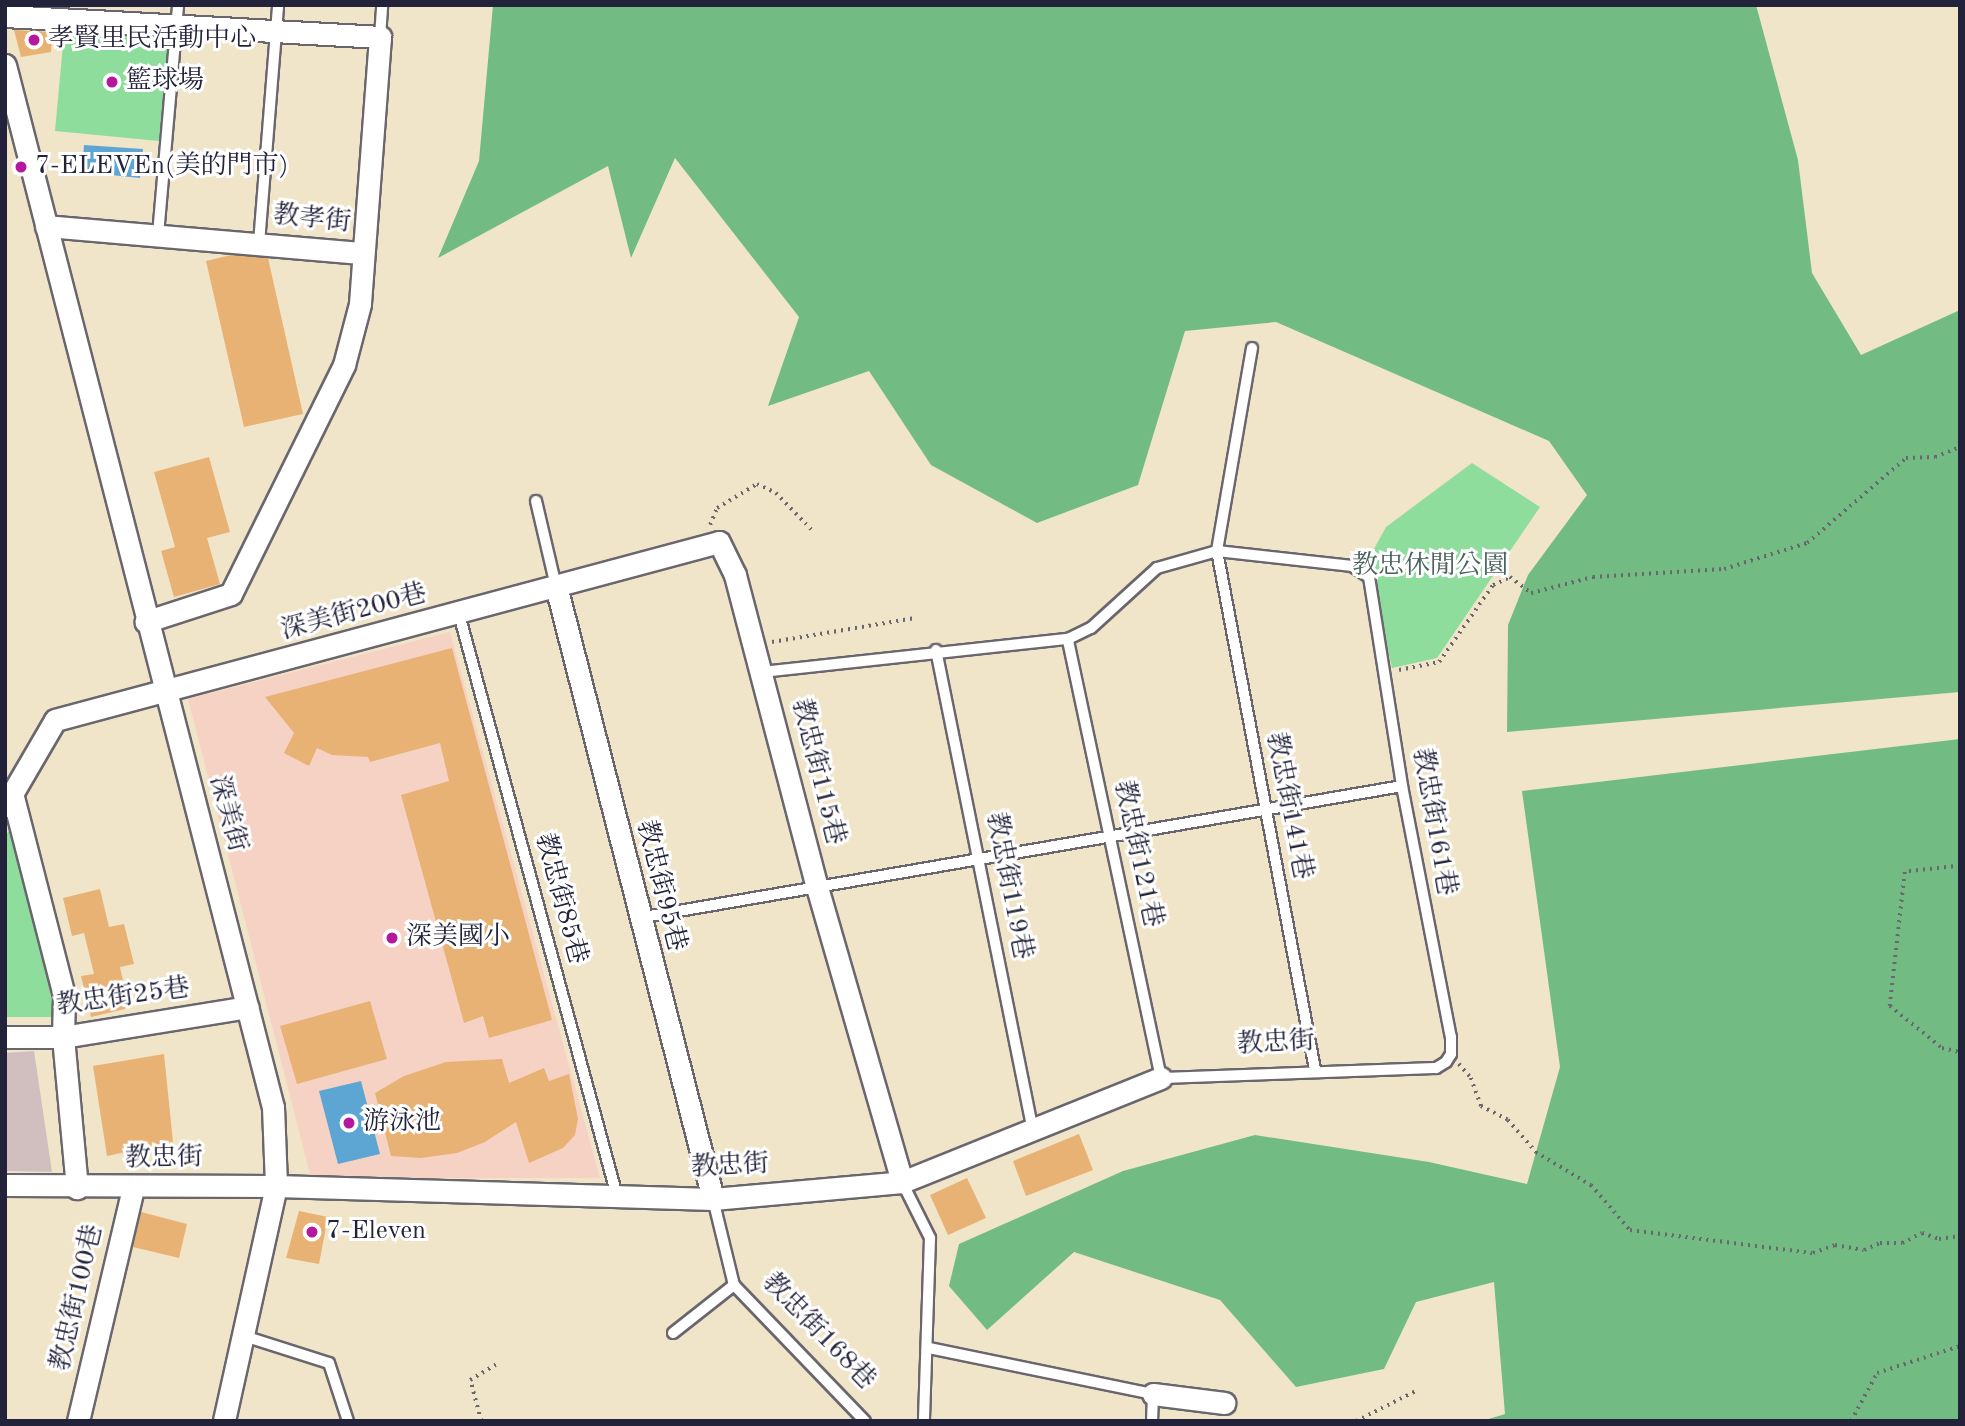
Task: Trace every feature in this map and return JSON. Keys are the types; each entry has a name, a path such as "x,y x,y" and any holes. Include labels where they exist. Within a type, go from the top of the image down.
{"street":[{"path":"5,16 55,11 177,15 277,33 380,37 362,253"},
{"path":"5,65 46,226"},
{"name":"教孝街","path":"46,226 362,253 360,304 344,365 231,594 145,622"},
{"name":"深美街","path":"46,226 145,622 166,693 273,1107 276,1186 224,1421"},
{"name":"教忠街115巷","path":"702,543 719,542 726,548 762,672 817,887 902,1182"},
{"path":"556,586 702,543"},
{"name":"深美街200巷","path":"9,799 55,720 166,693 556,586"},
{"name":"教忠街95巷","path":"556,586 638,918 713,1199"},
{"path":"9,799 64,996 63,1037 77,1188"},
{"name":"教忠街25巷","path":"5,1037 63,1037 248,1007"},
{"name":"教忠街","path":"5,1185 77,1188 276,1186 713,1199 902,1182 1161,1078"},
{"name":"教忠街100巷","path":"78,1421 133,1188"},
{"path":"1153,1394 1224,1402"}],"lane":[{"path":"259,243 278,5"},
{"path":"380,37 382,5"},
{"path":"158,235 177,15"},
{"path":"762,672 936,650 1068,639 1091,628 1157,568 1217,551 1252,348"},
{"path":"536,501 556,586"},
{"name":"教忠街161巷","path":"1217,551 1309,558 1352,566 1369,577 1402,786 1451,1054"},
{"name":"教忠街141巷","path":"1217,551 1315,1069"},
{"name":"教忠街85巷","path":"459,614 617,1196"},
{"name":"教忠街121巷","path":"1068,639 1161,1078"},
{"name":"教忠街119巷","path":"936,650 1033,1130"},
{"path":"638,918 1402,786"},
{"name":"教忠街","path":"1161,1078 1315,1069 1436,1068 1451,1054"},
{"path":"902,1182 930,1238 929,1348 924,1421"},
{"name":"教忠街168巷","path":"713,1199 733,1285 865,1421"},
{"path":"674,1333 733,1285"},
{"path":"244,1336 329,1363 348,1421"},
{"path":"929,1348 1153,1394 1152,1421"}],"path":[{"path":"1384,673 1439,662 1493,585 1510,577 1531,593 1593,577 1724,569 1807,543 1906,458 1935,457 1960,447"},
{"path":"702,543 717,508 757,484 776,493 812,530"},
{"path":"754,645 915,618"},
{"path":"1960,866 1906,872 1890,1006 1942,1048 1960,1052"},
{"path":"1451,1054 1471,1077 1481,1106 1508,1120 1536,1152 1591,1185 1630,1230 1813,1253 1835,1245 1864,1250 1880,1243 1902,1243 1922,1233 1939,1239 1960,1236"},
{"path":"1851,1421 1877,1373 1960,1346"},
{"path":"481,1421 470,1380 498,1363"},
{"path":"1356,1421 1418,1390"}],"shaded area":[{"name":"深美國小","path":"450,632 600,1178 311,1178 188,699"},
{"path":"34,1051 52,1172 5,1171 5,1053"}],"green space":[{"path":"493,5 1756,5 1798,160 1812,273 1861,355 1960,310 1960,692 1507,732 1508,625 1528,575 1587,495 1549,441 1276,322 1185,331 1138,485 1037,523 931,465 869,371 768,406 799,317 675,158 631,258 608,166 438,258 479,161"},
{"name":"籃球場","path":"65,23 169,34 159,141 55,131"},
{"name":"教忠休閒公園","path":"1472,463 1540,507 1437,658 1392,668 1368,560 1386,527"},
{"path":"1960,739 1960,1421 1482,1421 1505,1414 1494,1282 1416,1302 1384,1369 1296,1387 1220,1300 1074,1252 987,1330 949,1286 959,1244 1123,1171 1255,1135 1429,1162 1527,1184 1560,1067 1522,791"},
{"path":"13,824 56,1017 5,1017 5,837"}],"water":[{"path":"84,145 143,149 140,178 82,172"},
{"name":"游泳池","path":"361,1081 380,1154 338,1164 319,1091"}],"building":[{"name":"孝賢里民活動中心","path":"14,30 52,32 51,52 21,57"},
{"path":"231,255 268,258 303,414 244,427 206,261"},
{"path":"209,457 230,532 207,538 220,584 174,597 161,551 175,547 154,472"},
{"path":"452,648 552,1020 489,1038 483,1016 464,1023 401,795 449,781 440,743 370,762 368,757 332,755 317,748 309,766 284,753 294,733 265,697"},
{"path":"100,889 109,927 124,924 134,964 120,967 129,1008 91,1017 81,976 94,974 84,933 72,936 63,898"},
{"path":"370,1001 387,1059 297,1084 280,1026"},
{"path":"164,1054 173,1142 107,1156 93,1066"},
{"path":"502,1059 509,1083 544,1068 549,1081 569,1074 578,1119 575,1135 563,1148 529,1163 516,1122 485,1142 457,1153 421,1158 391,1156 375,1093 404,1076 446,1062"},
{"path":"1079,1134 1093,1170 1026,1196 1013,1161"},
{"path":"967,1178 986,1218 948,1235 930,1195"},
{"path":"299,1211 328,1217 319,1264 286,1258"},
{"path":"141,1212 187,1224 179,1258 133,1247"}],"place":[{"name":"孝賢里民活動中心","path":"34,40"},
{"name":"籃球場","path":"112,82"},
{"name":"7-ELEVEn(美的門市)","path":"21,167"},
{"name":"深美國小","path":"392,938"},
{"name":"游泳池","path":"349,1123"},
{"name":"7-Eleven","path":"312,1232"}]}
